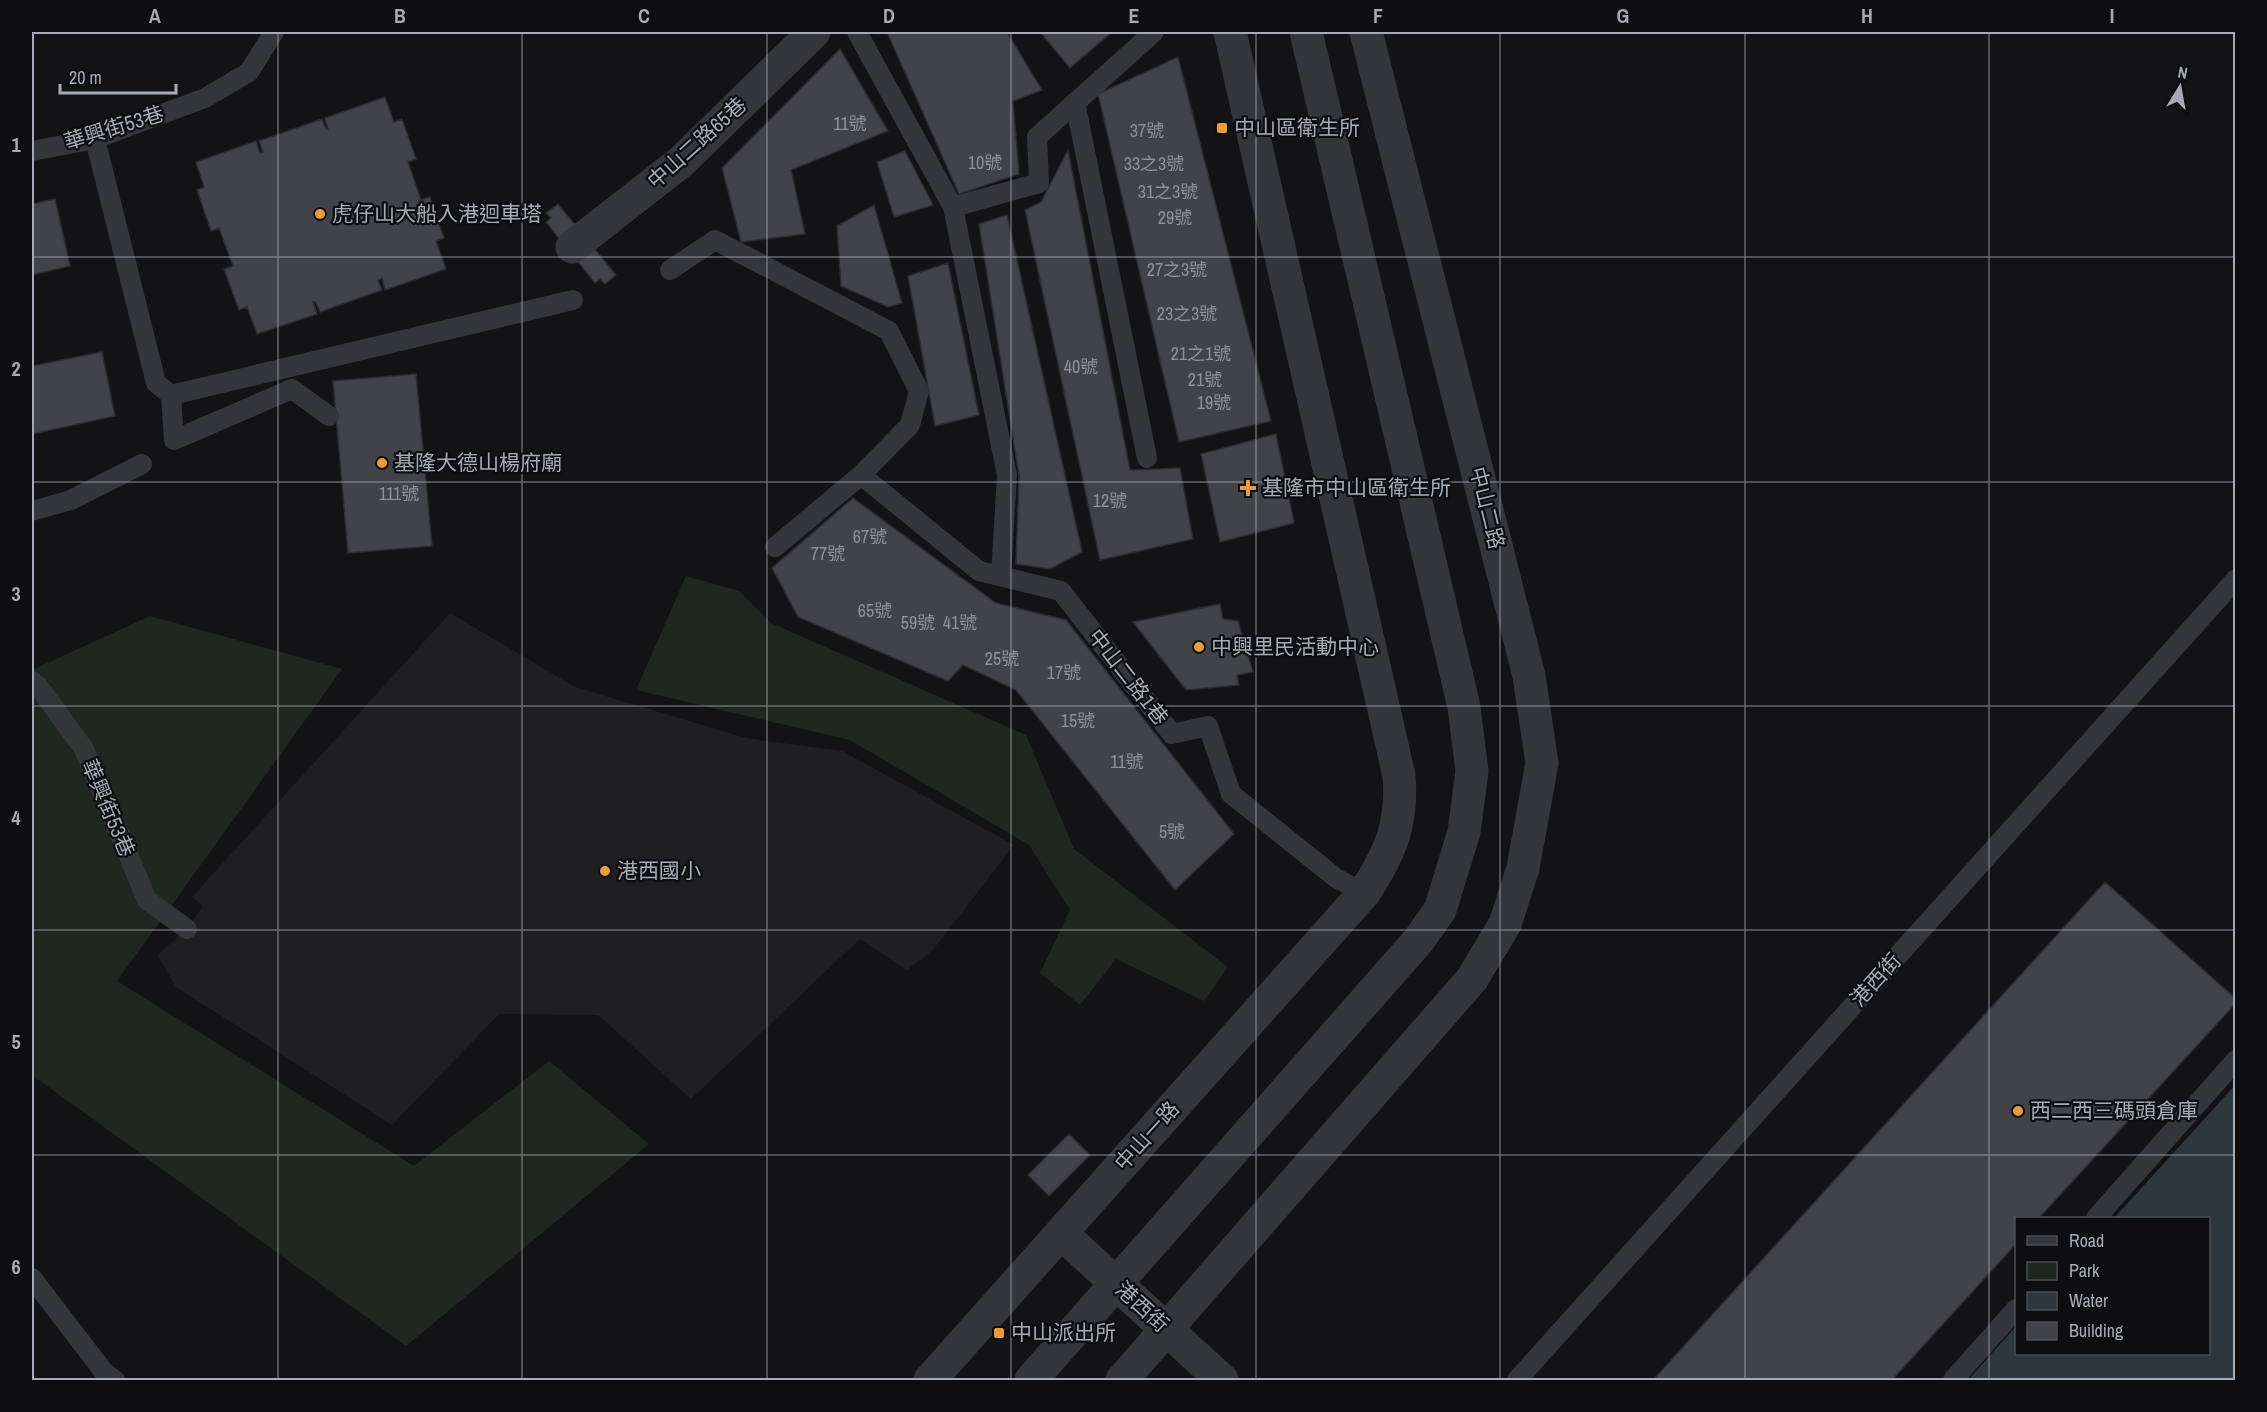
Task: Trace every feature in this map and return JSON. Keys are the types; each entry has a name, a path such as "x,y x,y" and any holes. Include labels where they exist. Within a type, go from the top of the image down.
{"street":[{"name":"中山二路65巷","path":"572,247 682,161 814,32"},
{"path":"1230,32 1400,776 1399,816 1393,842 1380,869 1364,893"},
{"path":"1031,1380 1418,941 1440,910 1464,832 1472,771 1464,707 1306,32"},
{"name":"中山二路","path":"1168,1330 1472,979 1505,924 1523,868 1542,763 1529,676 1366,32"},
{"name":"中山一路","path":"930,1380 1364,893"},
{"name":"港西街","path":"1062,1234 1222,1380"},
{"path":"1122,1380 1168,1330"}],"lane":[{"name":"華興街53巷","path":"32,152 95,139 204,98 249,72 273,32"},
{"path":"857,32 953,207 1007,475 1001,576"},
{"path":"953,207 1039,183 1037,137 1154,32"},
{"path":"1075,102 1147,458"},
{"path":"95,139 156,383 171,395 174,440 292,389 329,416"},
{"path":"670,270 715,240 889,331 920,391 910,425 861,475 775,547"},
{"path":"171,395 573,300"},
{"path":"32,512 71,500 142,464"},
{"name":"中山二路1巷","path":"861,475 979,571 1061,591 1172,734 1208,726 1231,794 1336,878 1364,893"},
{"name":"港西街","path":"1517,1380 2235,579"},
{"name":"華興街53巷","path":"32,681 84,749 147,900 187,929"},
{"path":"2097,1217 2235,1059"},
{"path":"32,1278 104,1372 115,1380"},
{"path":"1953,1380 2015,1310"}],"shaded area":[{"name":"港西國小","path":"450,613 575,687 746,738 842,751 1014,845 933,950 907,970 860,939 691,1099 598,1015 499,1014 392,1125 176,987 157,955 187,929 203,906 192,897"}],"green space":[{"path":"686,576 739,591 771,623 1026,735 1074,849 1228,967 1204,1001 1116,959 1080,1005 1040,973 1070,910 1029,845 850,740 636,690"},
{"path":"150,616 342,669 117,981 414,1166 549,1061 649,1144 406,1346 32,1075 32,670"}],"water":[{"path":"2235,1085 2235,1380 1968,1380 2015,1327 2015,1355 2210,1355 2210,1217 2115,1217"}],"pier":[{"path":"2236,1082 2115,1217 2112,1217"},
{"path":"2015,1324 2015,1327 1968,1380 1965,1380"}],"building":[{"path":"887,32 1007,32 1042,90 1013,101 1019,174 959,194"},
{"path":"1040,32 1112,32 1070,68"},
{"path":"840,49 888,131 791,170 805,234 741,242 722,168"},
{"path":"1178,57 1271,421 1179,442 1098,94"},
{"name":"虎仔山大船入港迴車塔","path":"385,97 394,122 402,119 416,159 408,162 421,200 430,197 444,238 436,241 446,269 385,290 382,278 378,280 382,290 320,312 316,302 313,302 317,314 257,334 247,307 239,310 224,269 233,266 219,228 211,231 197,190 204,187 196,162 256,141 260,153 263,152 259,141 322,119 328,129 325,118"},
{"path":"1068,150 1130,470 1180,468 1193,539 1100,560 1025,210 1041,202"},
{"path":"905,151 933,205 894,217 877,162"},
{"path":"55,199 70,266 32,275 32,204"},
{"path":"558,204 616,275 605,284 600,279 595,283 546,222 551,218 546,213"},
{"path":"874,205 902,303 888,307 841,286 837,226"},
{"path":"1007,215 1082,552 1050,569 1016,564 1019,476 979,224"},
{"path":"948,263 979,415 935,426 908,276"},
{"path":"102,352 115,416 32,434 32,366"},
{"name":"基隆大德山楊府廟","path":"416,374 432,546 348,553 333,381"},
{"name":"基隆市中山區衛生所","path":"1276,434 1294,523 1220,542 1201,454"},
{"path":"853,498 996,603 1066,620 1234,834 1175,890 1016,690 963,665 948,681 798,617 772,568"},
{"name":"中興里民活動中心","path":"1220,604 1223,619 1238,621 1253,672 1237,675 1239,685 1186,690 1133,622"},
{"name":"西二西三碼頭倉庫","path":"2105,882 2236,999 2236,1003 2040,1217 2015,1217 2015,1245 1892,1380 1653,1380"},
{"path":"1069,1134 1090,1155 1049,1196 1028,1175"}],"place":[{"name":"中山區衛生所","path":"1222,128"},
{"name":"虎仔山大船入港迴車塔","path":"320,214"},
{"name":"基隆大德山楊府廟","path":"382,463"},
{"name":"基隆市中山區衛生所","path":"1248,488"},
{"name":"中興里民活動中心","path":"1199,647"},
{"name":"港西國小","path":"605,871"},
{"name":"西二西三碼頭倉庫","path":"2018,1111"},
{"name":"中山派出所","path":"999,1333"}]}
